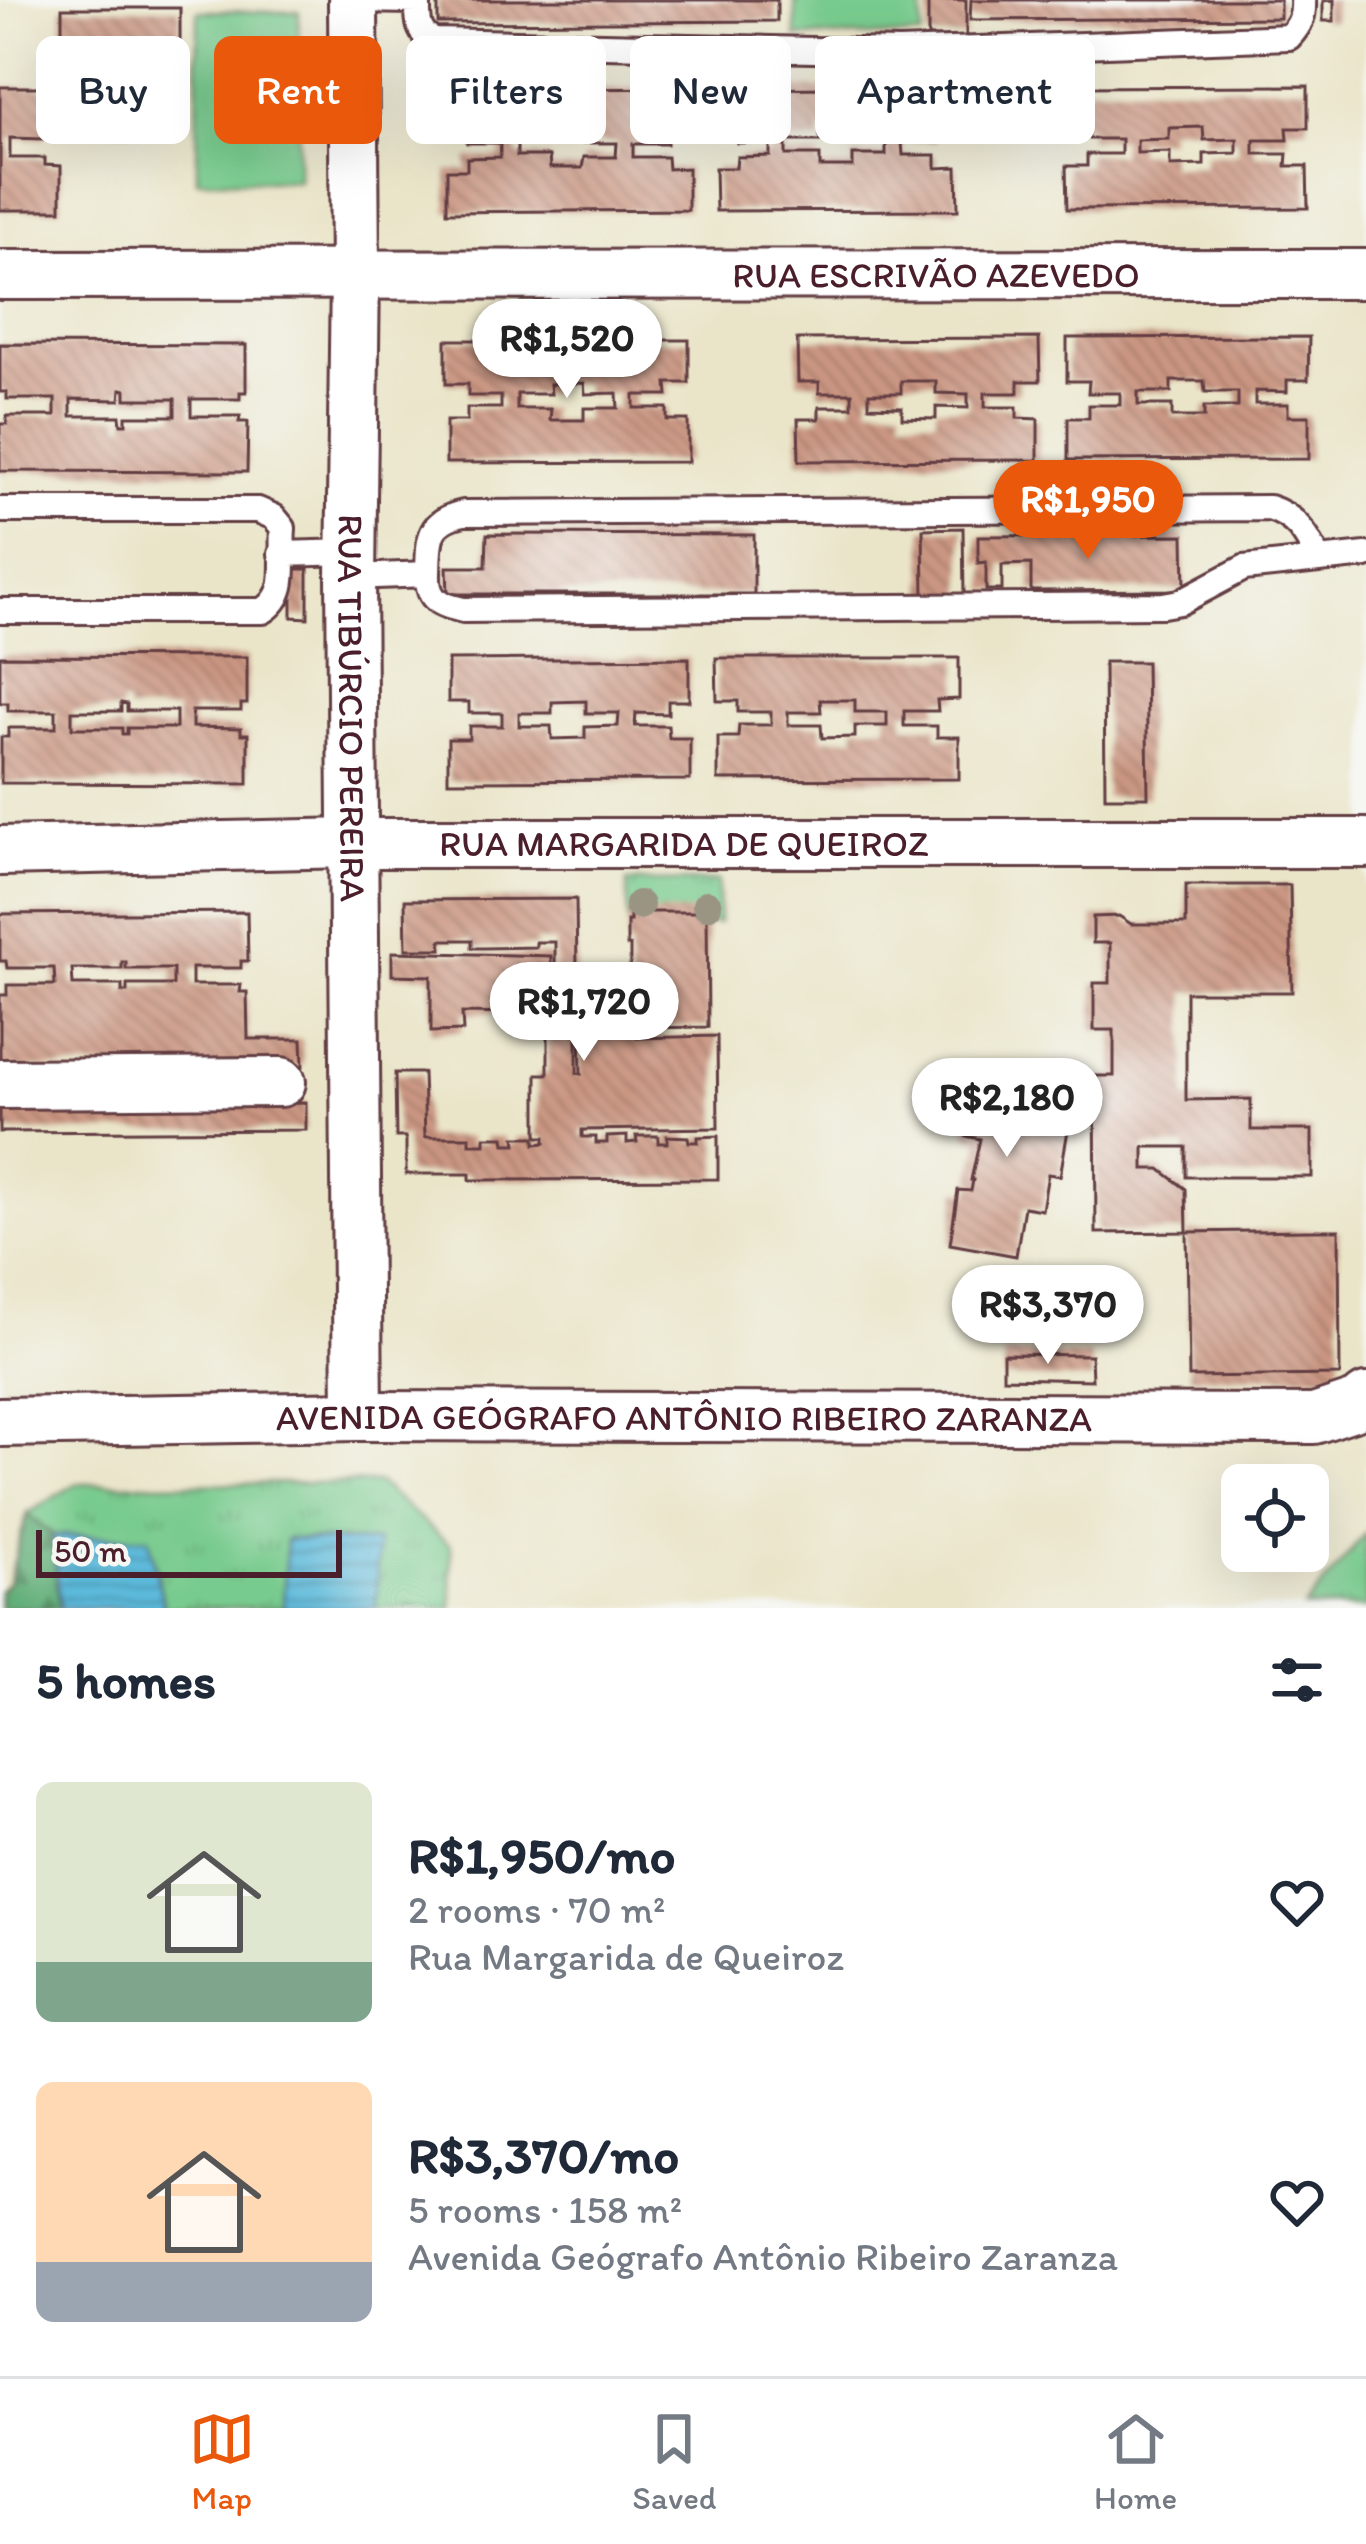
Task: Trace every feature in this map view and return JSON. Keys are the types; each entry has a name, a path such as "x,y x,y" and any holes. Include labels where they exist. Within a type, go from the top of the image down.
{"street":[{"name":"RUA TIBÚRCIO PEREIRA","path":"353,0 351,565 358,1416"},
{"name":"RUA ESCRIVÃO AZEVEDO","path":"0,275 1366,274"},
{"name":"RUA MARGARIDA DE QUEIROZ","path":"0,851 352,843 1366,843"},
{"path":"0,1084 281,1082"},
{"name":"AVENIDA GEÓGRAFO ANTÔNIO RIBEIRO ZARANZA","path":"0,1422 358,1416 1314,1419 1366,1398"}],"lane":[{"path":"353,0 418,0 419,26 426,38 435,41 899,52 1289,37 1304,14 1304,0"},
{"path":"1318,558 1297,523 1286,513 1269,508 464,513 440,521 429,539 428,590 444,605 463,610 1163,605 1180,602 1244,568 1366,555"},
{"path":"0,511 258,510 284,528 282,592 262,611 0,611"},
{"path":"281,554 428,574"}],"green space":[{"path":"795,0 922,0 922,36 796,37"},
{"path":"198,11 299,12 299,36 214,36 214,144 298,144 298,181 197,180"},
{"path":"718,881 719,923 628,923 627,882"},
{"path":"378,1483 451,1546 452,1608 376,1608 377,1542 287,1539 283,1608 164,1608 149,1538 53,1535 27,1514 76,1484"},
{"path":"27,1514 53,1535 60,1608 0,1608 0,1591 8,1583"},
{"path":"1366,1533 1366,1608 1304,1608"}],"water":[{"path":"53,1535 149,1538 164,1608 60,1608"},
{"path":"286,1539 378,1542 376,1608 283,1608"}],"building":[{"path":"438,0 777,0 777,21 438,23"},
{"path":"928,0 966,0 966,36 928,36"},
{"path":"971,0 1280,0 1280,18 970,20"},
{"path":"1334,0 1334,21 1323,21 1323,1"},
{"path":"62,8 180,8 180,36 62,36"},
{"path":"1308,86 1308,128 1287,128 1288,140 1254,140 1254,154 1287,154 1286,166 1307,166 1308,208 1067,209 1066,166 1087,166 1087,154 1121,154 1121,139 1095,139 1095,87","holes":["1203,127 1204,140 1237,139 1237,153 1204,154 1204,165 1170,166 1170,152 1137,153 1137,140 1169,139 1169,128"]},
{"path":"0,87 36,87 36,139 10,138 10,158 45,158 45,165 61,166 61,210 0,210"},
{"path":"630,88 633,157 667,157 668,169 688,168 688,210 447,212 447,170 467,170 467,158 500,157 500,144 517,144 517,156 549,156 550,168 582,168 584,157 616,157 617,143 606,143 606,89"},
{"path":"791,88 815,88 815,141 791,141"},
{"path":"770,144 786,144 786,155 820,155 820,167 853,167 853,155 886,155 886,144 902,144 903,155 936,155 936,168 957,167 958,210 716,211 715,168 736,168 737,157 770,156"},
{"path":"1309,337 1308,380 1287,380 1287,392 1255,391 1255,404 1288,404 1288,416 1309,416 1309,459 1068,460 1068,418 1089,418 1089,405 1120,405 1120,393 1088,393 1089,381 1067,381 1067,338","holes":["1171,381 1204,381 1205,392 1238,392 1238,407 1204,407 1204,417 1172,417 1172,405 1138,405 1138,392 1171,392"]},
{"path":"1039,338 1040,381 1018,381 1018,393 985,393 985,407 1017,407 1017,418 1038,419 1038,460 799,461 798,419 819,419 819,407 852,407 852,393 819,393 819,382 798,382 797,339","holes":["901,381 936,381 936,393 968,394 968,408 936,407 936,419 902,418 902,407 869,406 869,393 901,393"]},
{"path":"446,340 689,340 689,383 667,383 668,395 634,395 634,408 667,408 667,420 688,420 688,462 446,463 446,421 467,421 467,408 501,408 501,396 468,396 468,384 446,384","holes":["584,383 585,394 617,393 618,408 584,408 584,420 550,420 551,409 517,409 517,394 551,394 550,384"]},
{"path":"0,344 246,345 246,392 240,392 240,399 191,399 191,416 240,416 239,422 248,422 247,472 0,471 0,424 7,424 7,416 55,416 55,399 7,399 7,392 0,392","holes":["121,389 126,390 126,399 175,399 175,416 126,416 126,424 121,424 120,416 71,416 71,399 120,400"]},
{"path":"963,528 964,596 924,596 923,529"},
{"path":"487,534 754,535 754,594 448,594 447,567 486,567"},
{"path":"1184,535 1185,590 1031,591 1031,564 1002,565 1002,590 986,590 986,562 978,563 978,536"},
{"path":"292,569 308,569 308,618 292,617"},
{"path":"0,656 247,657 247,704 241,704 241,711 192,711 192,727 241,728 241,734 248,734 248,784 1,783 1,737 8,737 8,728 56,728 56,711 8,711 8,703 0,703","holes":["121,703 127,704 127,711 176,711 176,728 127,728 127,734 122,734 122,728 72,728 72,711 121,711"]},
{"path":"689,658 689,701 668,701 668,714 636,713 635,726 668,726 669,738 690,738 690,780 448,781 448,739 469,739 469,726 502,726 502,713 469,713 469,702 448,702 448,660","holes":["586,701 586,713 619,713 618,726 585,727 585,738 552,739 551,726 519,726 519,713 552,713 552,702"]},
{"path":"716,658 959,658 959,699 937,700 938,711 904,711 904,726 937,726 937,737 959,737 959,779 718,780 718,737 738,737 739,725 771,725 771,712 738,712 738,701 717,701","holes":["820,700 855,700 855,712 887,712 887,726 855,726 855,737 822,738 821,725 788,725 788,712 821,712"]},
{"path":"1104,662 1146,662 1148,797 1105,797"},
{"path":"1186,885 1290,885 1292,992 1186,992 1186,1100 1251,1099 1251,1130 1312,1130 1312,1177 1186,1177 1186,1147 1144,1147 1144,1169 1160,1169 1186,1189 1187,1232 1096,1233 1095,1076 1114,1076 1114,1030 1094,1030 1094,983 1110,983 1110,943 1093,943 1093,917 1119,916 1131,924 1186,924"},
{"path":"576,899 577,971 555,971 555,942 536,942 536,947 472,948 472,940 441,940 442,949 406,949 405,900"},
{"path":"247,912 248,961 241,961 241,968 192,968 192,985 241,985 240,992 247,992 248,1039 302,1039 303,1066 0,1068 0,995 7,995 7,985 55,985 54,968 7,968 6,961 0,961 0,914","holes":["126,962 126,969 173,969 173,985 127,985 127,992 122,992 122,985 73,985 72,969 122,969"]},
{"path":"630,912 707,912 708,1027 636,1028 637,1038 717,1036 718,1128 582,1130 582,1137 607,1143 607,1137 627,1136 627,1143 637,1142 636,1136 658,1136 658,1143 667,1143 667,1136 698,1142 698,1137 718,1136 718,1179 470,1180 470,1174 406,1174 406,1137 396,1137 395,1073 423,1073 425,1137 470,1137 470,1144 485,1144 485,1137 504,1137 505,1144 516,1144 515,1137 535,1137 535,1144 545,1143 545,1137 537,1134 537,1074 548,1074 548,1032 521,1032 521,1014 462,1013 463,1031 431,1032 431,976 392,975 392,952 551,956 550,1011 558,1011 559,987 577,987 577,1073 581,1074 580,1029 630,1029"},
{"path":"976,1068 1034,1077 1031,1089 1043,1092 1041,1107 1071,1113 1060,1176 1048,1174 1042,1210 1024,1207 1016,1256 950,1244 958,1190 971,1191 980,1139 966,1136"},
{"path":"306,1102 306,1130 0,1132 0,1104"},
{"path":"1339,1230 1340,1375 1189,1377 1187,1232"},
{"path":"1003,1354 1091,1355 1092,1380 1003,1378"}]}
